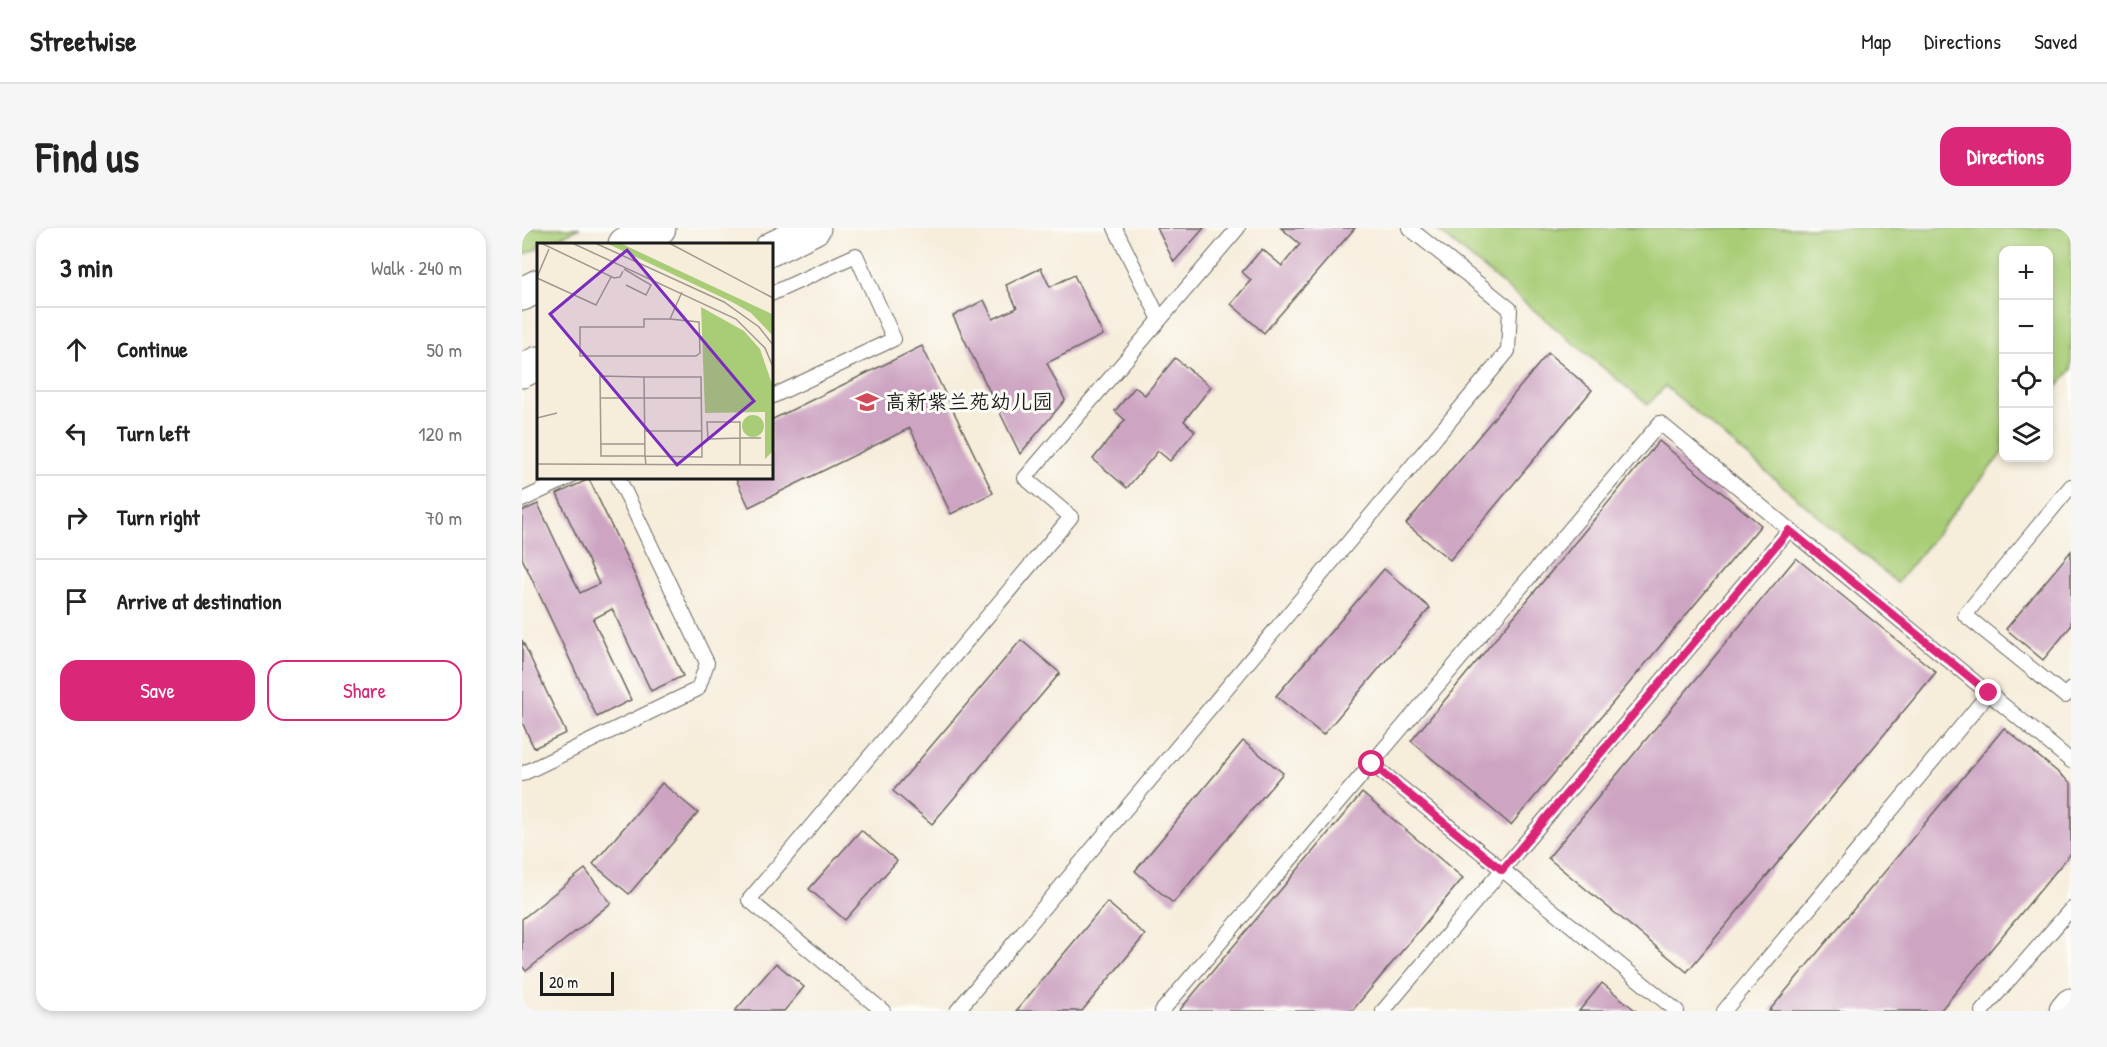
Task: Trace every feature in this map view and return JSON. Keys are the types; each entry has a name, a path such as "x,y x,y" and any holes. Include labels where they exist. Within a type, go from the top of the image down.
{"main road":[{"path":"627,243 659,228"},
{"path":"772,249 814,228"},
{"path":"522,294 537,286"},
{"path":"522,371 537,364"},
{"path":"2066,1011 2071,1005"}],"lane":[{"path":"1115,228 1159,318"},
{"path":"883,1011 749,900 1071,517 1025,478 1238,228"},
{"path":"957,1011 1508,351 1510,309 1409,228"},
{"path":"772,294 855,255 894,339 772,397"},
{"path":"1162,1011 1660,423 2071,761"},
{"path":"522,500 568,478"},
{"path":"522,774 698,689 707,663 618,478"},
{"path":"2071,486 1965,615 2065,696 2071,689"},
{"path":"1383,1011 1789,530"},
{"path":"1724,1011 1989,693"},
{"path":"1372,764 1677,1011"},
{"path":"1982,1011 2071,909"}],"green space":[{"path":"522,228 580,228 547,243 537,243 537,248 522,255"},
{"path":"1435,228 2071,228 2071,370 2053,392 2053,246 1999,246 1999,457 1897,583 1665,386 1648,405"}],"building":[{"path":"1157,228 1204,228 1174,262"},
{"path":"1281,228 1355,228 1264,333 1231,304 1251,280 1242,272 1262,249 1282,266 1300,244"},
{"path":"1041,268 1050,287 1074,275 1103,335 1047,363 1065,400 1020,454 953,316 984,300 993,319 1017,308 1006,285"},
{"path":"922,346 993,493 951,514 910,428 749,507 735,478 772,478 772,420"},
{"path":"1548,353 1592,390 1450,560 1406,524"},
{"path":"1175,358 1211,387 1184,421 1195,431 1170,461 1158,451 1127,488 1093,459 1125,420 1115,411 1135,387 1145,395"},
{"path":"1659,441 1761,525 1511,825 1411,741"},
{"path":"589,479 683,676 651,691 612,609 593,619 631,700 597,717 522,558 522,511 538,504 580,593 599,584 557,494"},
{"path":"2071,551 2071,626 2043,660 2006,629"},
{"path":"1796,558 1936,672 1687,972 1548,858"},
{"path":"1384,569 1430,608 1323,735 1276,696"},
{"path":"522,640 566,733 534,748 522,722"},
{"path":"1021,640 1060,673 932,824 893,791"},
{"path":"2004,728 2071,783 2071,853 1940,1011 1769,1011"},
{"path":"1243,741 1283,773 1173,903 1135,871"},
{"path":"662,783 698,813 629,894 593,864"},
{"path":"1362,793 1463,878 1352,1011 1179,1011"},
{"path":"861,830 897,861 845,920 809,889"},
{"path":"585,869 611,903 526,971 522,966 522,919"},
{"path":"1107,902 1145,935 1082,1011 1016,1011"},
{"path":"776,963 804,987 784,1011 735,1011"},
{"path":"1602,983 1636,1011 1579,1011"}],"place":[{"name":"高新紫兰苑幼儿园","path":"867,402"}],"route":[{"path":"1372,764 1502,870 1789,530 1989,693"}]}
